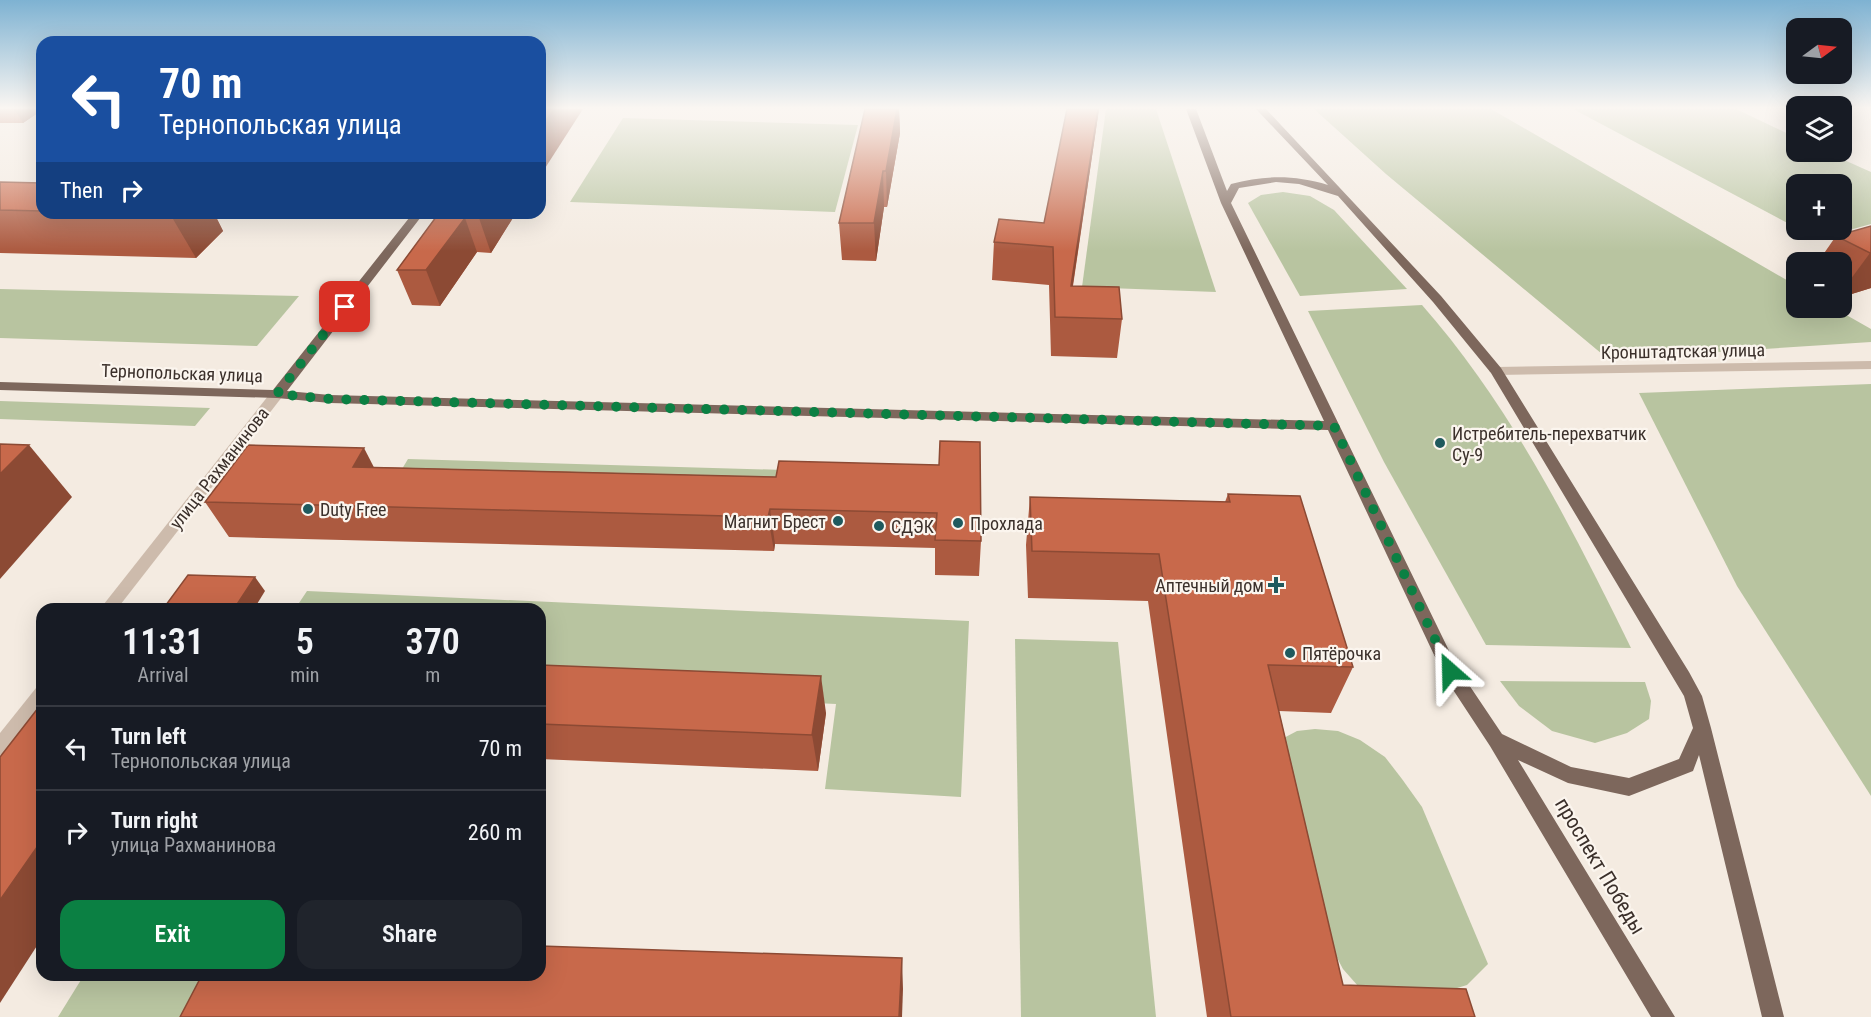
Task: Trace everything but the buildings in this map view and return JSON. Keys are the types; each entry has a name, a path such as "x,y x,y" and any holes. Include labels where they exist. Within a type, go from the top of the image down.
{"main road":[{"path":"1209,156 1226,203"},
{"path":"1307,156 1437,299 1496,371 1683,677 1693,696 1702,728 1773,1017"},
{"path":"1226,203 1235,186 1263,178 1293,179 1317,184 1344,196"},
{"name":"проспект Победы","path":"1226,203 1450,671 1496,740 1664,1017"},
{"name":"улица Рахманинова","path":"277,394 414,219"},
{"name":"Тернопольская улица","path":"0,386 277,394 330,399 1334,426"},
{"path":"1496,740 1568,776 1629,787 1686,765 1702,728"}],"street":[{"name":"Кронштадтская улица","path":"1496,371 1871,365"},
{"name":"улица Рахманинова","path":"113,603 277,394"},
{"path":"0,747 36,701"}],"green space":[{"path":"599,156 850,156 835,212 570,202"},
{"path":"1100,156 1172,156 1216,292 1082,287"},
{"path":"1367,156 1573,156 1786,280 1786,318 1852,318 1871,329 1871,342 1608,359"},
{"path":"1662,156 1786,156 1786,162 1848,162 1871,172 1871,224 1852,229 1852,174 1786,174 1786,222"},
{"path":"1283,192 1310,196 1334,210 1407,289 1300,296 1248,203 1261,195"},
{"path":"0,289 299,296 257,346 0,338"},
{"path":"1422,305 1484,384 1512,426 1562,513 1631,648 1486,645 1384,462 1308,311"},
{"path":"1871,384 1871,796 1737,586 1639,393"},
{"path":"0,401 210,408 195,426 0,419"},
{"path":"408,459 785,470 778,505 387,494"},
{"path":"307,591 969,621 961,797 825,789 836,704 546,690 546,603 299,603"},
{"path":"1015,639 1118,642 1156,1017 1021,1017"},
{"path":"1500,681 1645,682 1651,701 1649,719 1627,733 1595,743 1552,731 1519,706"},
{"path":"1315,729 1338,731 1360,740 1385,757 1422,807 1488,964 1467,985 1418,1000 1358,986 1343,969 1327,939 1280,740 1297,731"},
{"path":"80,981 234,981 215,1017 58,1017"}],"place":[{"name":"Истребитель-перехватчик Су-9","path":"1440,443"},
{"name":"Duty Free","path":"308,509"},
{"name":"Магнит Брест","path":"838,521"},
{"name":"Прохлада","path":"958,523"},
{"name":"СДЭК","path":"879,526"},
{"name":"Аптечный дом","path":"1276,585"},
{"name":"Пятёрочка","path":"1290,653"}],"route":[{"path":"345,307 277,394 330,399 1334,426 1450,671"}]}
